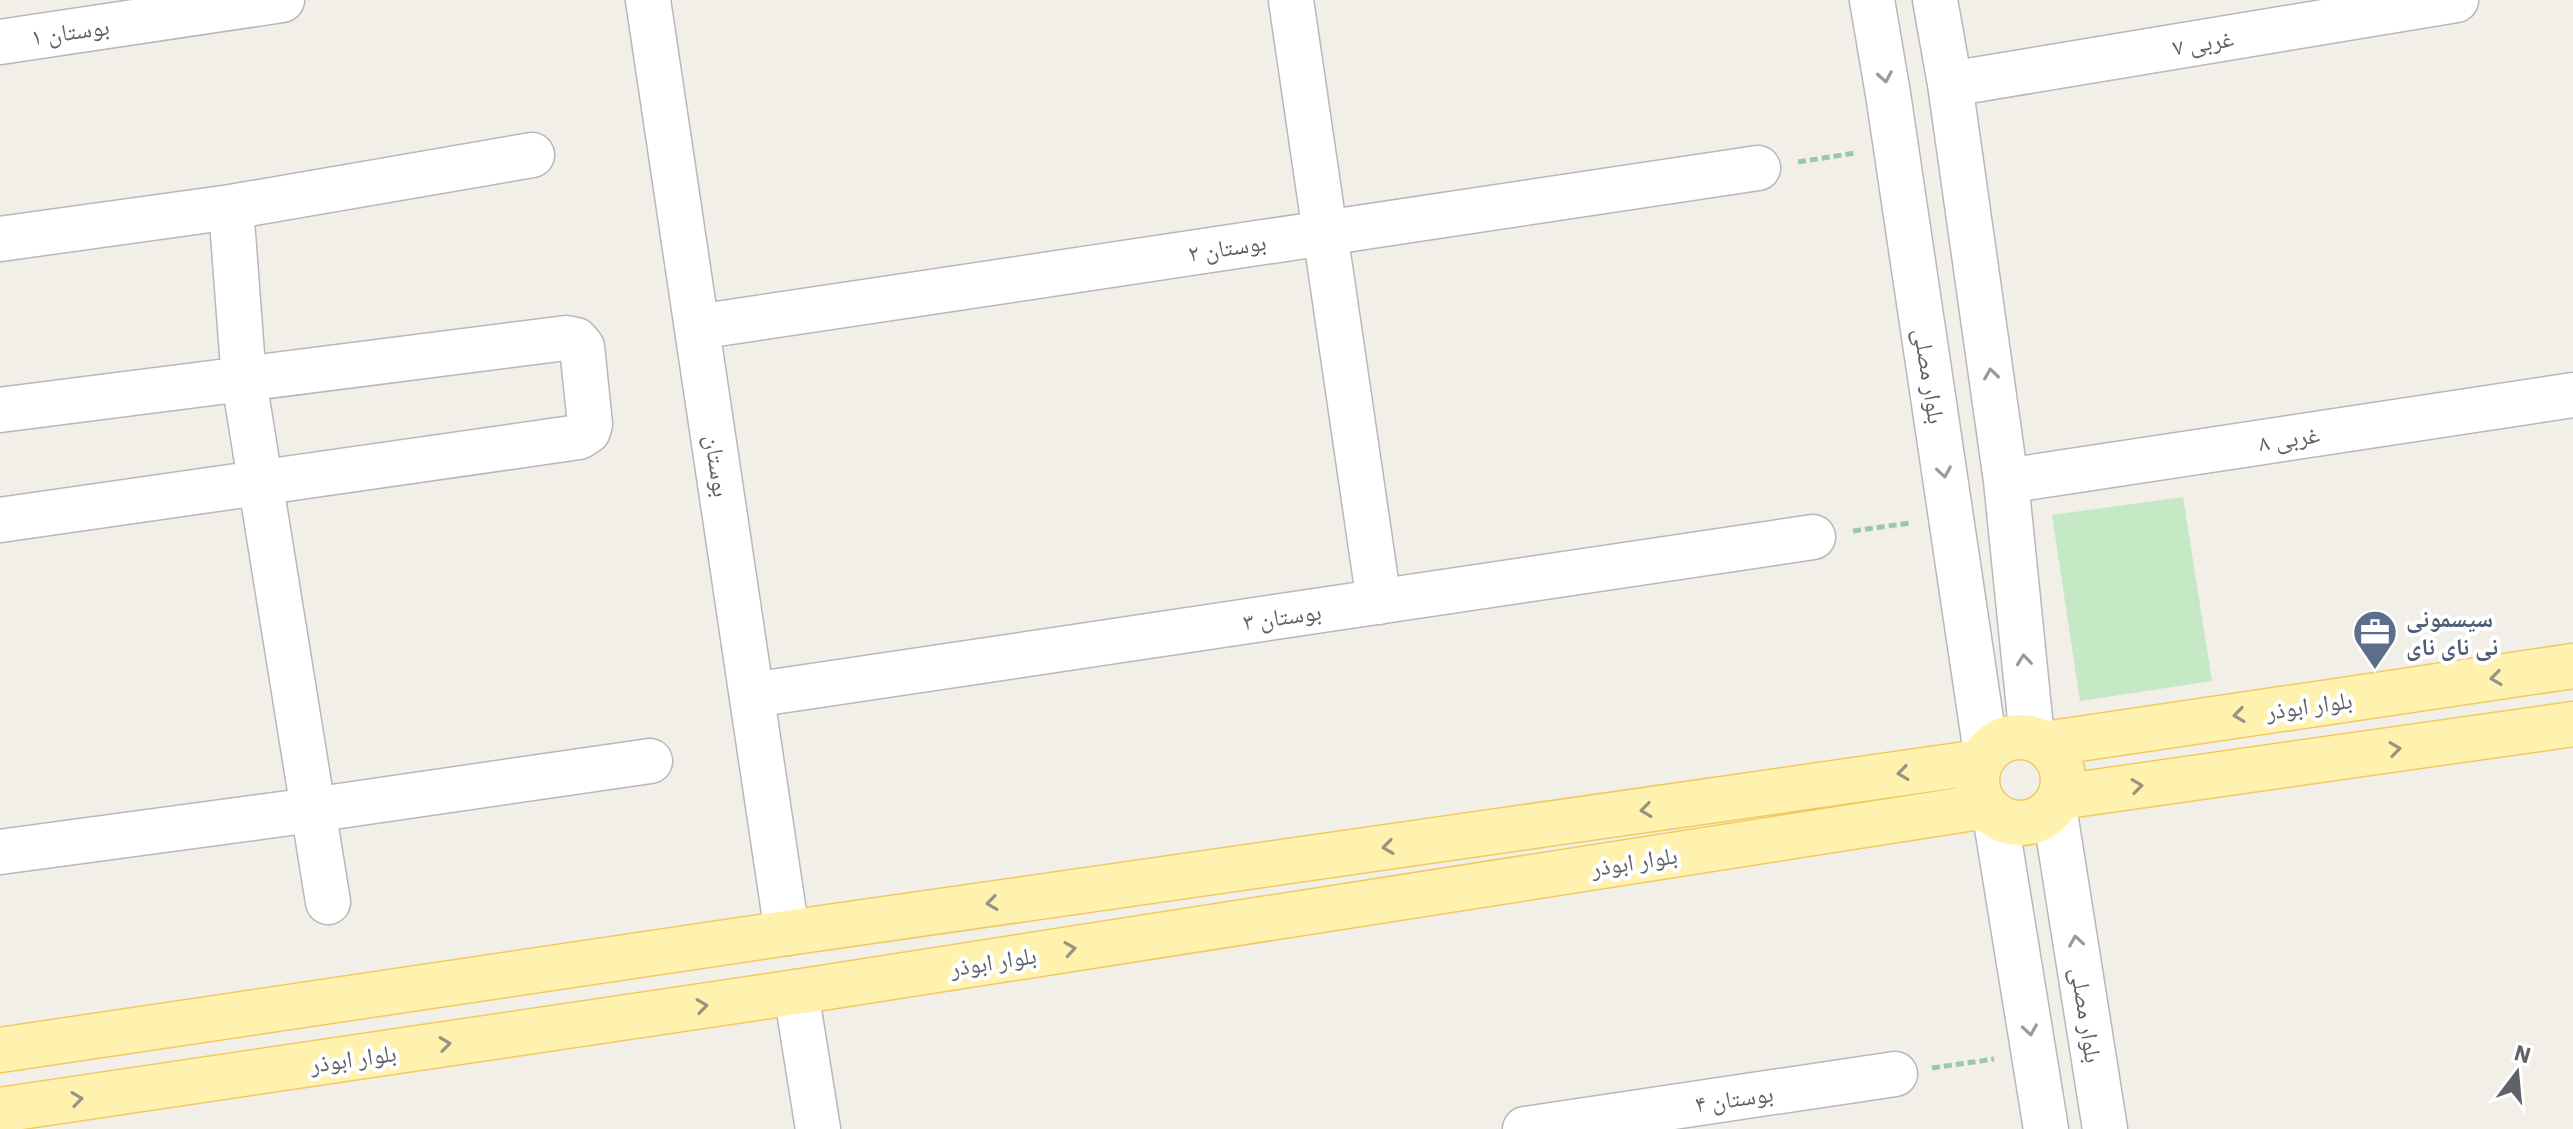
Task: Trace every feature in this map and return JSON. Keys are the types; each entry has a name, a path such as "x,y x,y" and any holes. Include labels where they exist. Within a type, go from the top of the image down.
{"main road":[{"name":"بلوار ابوذر","path":"2038,741 2573,666"},
{"path":"2057,802 2573,724"},
{"path":"2019,736 2038,741 2060,762 2063,785 2057,802 2045,816 2033,821 2007,821 1991,811 1979,793 1976,777 1983,758 1994,745 2006,739 2019,736"},
{"name":"بلوار ابوذر","path":"0,1050 1983,758"},
{"name":"بلوار ابوذر","path":"0,1110 1991,811"},
{"path":"787,933 796,992"}],"street":[{"name":"بوستان ۱","path":"0,42 282,0"},
{"name":"بوستان","path":"648,0 787,933"},
{"path":"1291,0 1379,602"},
{"name":"بلوار مصلی","path":"1872,0 1951,516 1983,758"},
{"path":"1935,0 1950,84 2006,481 2038,741"},
{"name":"۷ غربی","path":"1950,84 2456,0"},
{"path":"0,239 231,207 532,155"},
{"name":"بوستان ۲","path":"697,327 1758,168"},
{"path":"231,207 244,381 328,902"},
{"path":"0,410 566,338 576,340 582,347 590,424 588,431 579,437 0,520"},
{"name":"۸ غربی","path":"2006,481 2573,395"},
{"name":"بوستان ۳","path":"752,695 1813,537"},
{"path":"0,852 650,761"},
{"name":"بلوار مصلی","path":"2057,802 2105,1129"},
{"path":"1991,811 2046,1129"},
{"path":"796,992 818,1129"},
{"name":"بوستان ۴","path":"1525,1129 1895,1074"}],"path":[{"path":"1758,168 1896,147"},
{"path":"1813,537 1951,516"},
{"path":"1895,1074 2034,1053"}],"green space":[{"path":"2183,497 2212,681 2080,701 2052,515"}],"place":[{"name":"سیسمونی نی نای نای","path":"2375,671"}]}
